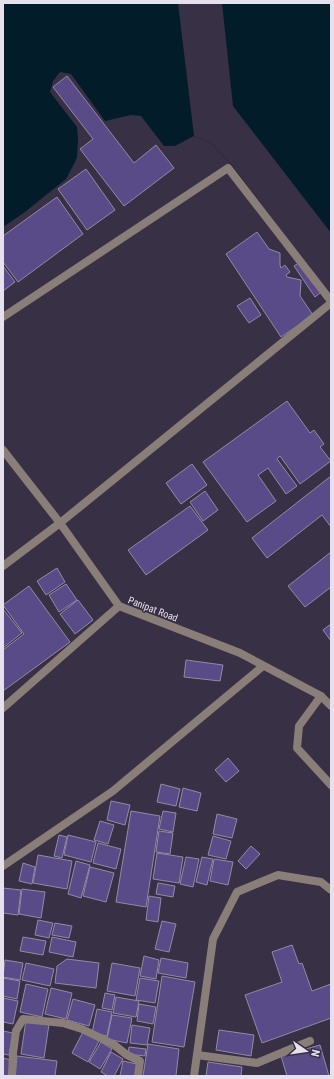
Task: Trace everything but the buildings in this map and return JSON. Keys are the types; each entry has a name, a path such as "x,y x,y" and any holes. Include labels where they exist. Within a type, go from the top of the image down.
{"street":[{"path":"3,317 228,168 331,302 60,523 3,566"},
{"name":"Panipat Road","path":"3,450 60,523 119,606 240,653 321,696 331,706"},
{"path":"3,708 119,606"},
{"path":"3,866 113,791 263,666"},
{"path":"321,696 299,726 297,748 331,785"},
{"path":"194,1076 213,939 237,892 278,875 321,882 331,890"},
{"path":"12,1076 16,1031 23,1019 63,1023 82,1029 113,1044 127,1055 140,1061 138,1076"},
{"path":"197,1055 257,1063 310,1041"}],"water":[{"path":"3,3 331,3 331,297 232,165 211,143 194,136 175,146 164,146 141,116 131,115 105,121 71,74 60,72 53,81 50,92 77,127 77,157 74,164 66,179 25,212 3,227"}],"pier":[{"path":"178,3 222,3 233,106 331,233 331,297 232,165 211,143 194,136"}]}
